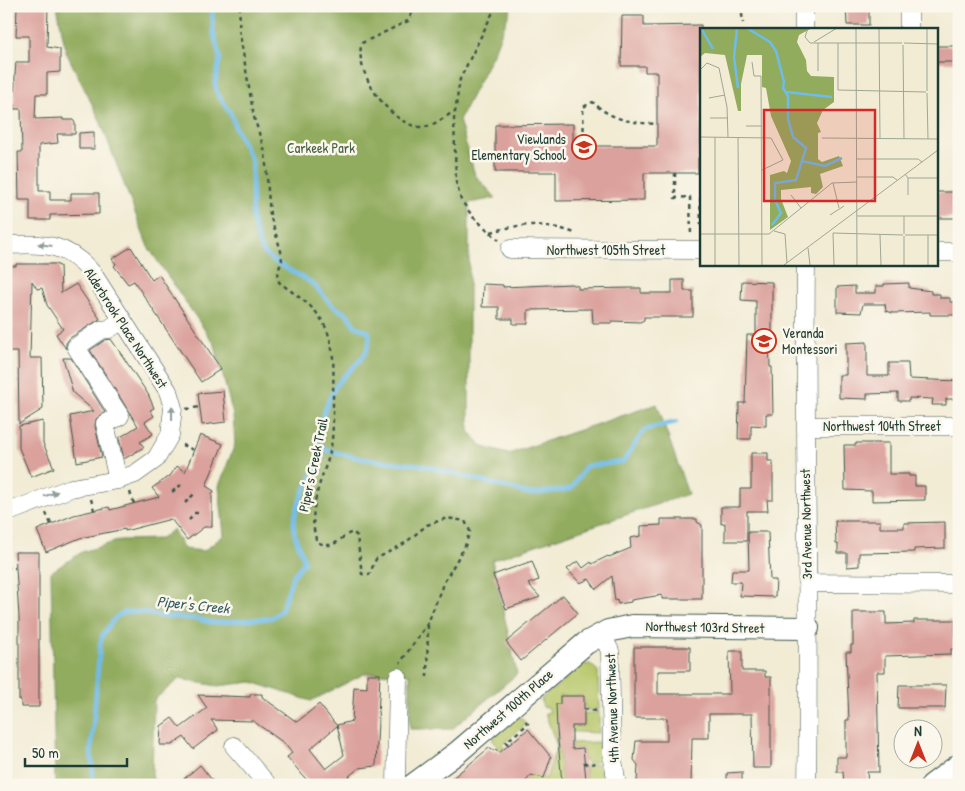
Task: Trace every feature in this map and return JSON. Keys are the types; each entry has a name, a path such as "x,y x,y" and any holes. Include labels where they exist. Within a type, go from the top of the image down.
{"main road":[{"name":"Northwest 103rd Street","path":"602,634 632,626 808,628"},
{"name":"Northwest 100th Place","path":"413,785 458,752 586,642 602,634"},
{"path":"932,785 959,765"}],"street":[{"path":"804,6 804,28"},
{"path":"909,6 909,28"},
{"name":"Alderbrook Place Northwest","path":"6,245 50,245 75,255 93,274 168,391 173,417 170,435 156,459 144,470 123,484 65,490 6,513"},
{"name":"Northwest 105th Street","path":"510,249 696,250"},
{"path":"938,252 959,252"},
{"name":"3rd Avenue Northwest","path":"806,265 807,785"},
{"path":"122,320 109,329 101,330 76,347 120,416 105,424 123,484"},
{"name":"Northwest 104th Street","path":"806,426 959,426"},
{"path":"807,583 959,584"},
{"name":"4th Avenue Northwest","path":"602,634 610,651 612,745 617,785"},
{"path":"396,785 399,672"},
{"path":"234,746 268,785"}],"path":[{"name":"Piper's Creek Trail","path":"240,6 239,29 254,117 265,152 270,215 282,261 278,271 279,282 314,310 324,325 334,350 333,403 335,419 327,464 321,476 312,515 312,530 317,542 326,546 336,544 347,534 353,532 357,536 362,574 369,575 376,559 405,542 427,525 447,518 466,522 470,531 465,546 443,584 428,623 400,660 399,672"},
{"path":"415,6 408,21 362,43 360,53 370,83 376,96 391,112 413,125 429,126 455,112"},
{"path":"496,6 464,70 455,112 456,182 461,200 473,217 510,249"},
{"path":"742,6 743,23"},
{"path":"584,146 583,107 593,102 600,109 622,120 657,124"},
{"path":"675,173 675,198 690,198 696,250"},
{"path":"185,409 200,408"},
{"path":"180,445 194,450"},
{"path":"123,484 134,504"},
{"path":"172,492 181,486"},
{"path":"185,503 194,494"},
{"path":"90,495 94,510"},
{"path":"44,510 51,524"},
{"path":"190,520 193,514 198,513"},
{"path":"6,568 15,568"},
{"path":"427,677 428,623"},
{"path":"585,711 600,711"},
{"path":"508,744 506,742 523,731 528,724 520,714"},
{"path":"586,764 601,762"}],"green space":[{"name":"Carkeek Park","path":"57,6 512,6 493,54 459,120 475,175 496,198 469,203 469,431 483,447 508,454 657,404 688,494 492,560 517,674 452,729 410,729 410,674 366,673 311,701 252,682 217,686 179,679 154,700 152,775 155,785 55,785 51,572 82,552 121,540 161,539 173,529 184,549 204,551 224,535 219,486 235,444 233,415 215,345 148,247 99,118 66,52"},
{"path":"590,664 598,671 599,710 586,710 583,696 560,696 560,726 584,726 584,714 599,712 599,733 557,731 557,746 545,713 550,712 548,707 543,707 541,699 583,665"},
{"path":"520,716 526,724 502,745 520,767 546,779 557,746 572,746 572,743 599,742 600,761 587,763 584,760 583,748 559,751 562,782 586,780 585,768 587,765 600,764 604,784 528,785 492,739"}],"building":[{"path":"17,6 48,6 47,47 60,49 60,72 47,73 47,94 36,94 35,119 63,118 63,120 73,120 75,123 75,134 57,134 58,143 39,145 39,191 50,191 50,200 71,200 71,193 99,193 99,214 50,215 50,220 30,220 30,200 19,200 18,152 22,152 21,109 14,109 15,75 16,62 29,62 29,36 16,36"},
{"path":"846,6 869,6 869,25 847,25"},
{"path":"622,16 644,16 644,26 701,25 700,158 698,158 698,173 644,173 644,200 556,201 556,172 495,172 495,125 573,124 573,146 657,146 657,72 645,72 645,66 621,66"},
{"path":"938,46 959,46 959,62 938,62"},
{"path":"94,132 94,149 79,149 79,133"},
{"path":"938,192 959,192 959,218 938,218"},
{"path":"131,247 152,280 159,275 221,369 201,382 134,281 128,284 114,266 116,264 112,259"},
{"path":"16,264 55,264 60,266 61,293 76,284 100,319 70,338 66,343 66,349 56,334 63,329 47,305 42,288 37,289 32,281 30,358 42,358 43,409 19,424 18,352 6,352 6,266 16,266"},
{"path":"672,280 684,280 684,291 693,291 693,317 644,317 644,320 640,322 612,321 612,323 593,323 592,309 528,310 528,324 513,324 513,319 499,319 499,307 482,307 483,284 503,285 503,287 571,284 578,286 578,289 641,288 641,293 672,293"},
{"path":"742,281 772,282 772,338 769,338 773,414 766,414 766,426 751,425 751,439 738,439 739,403 745,403 747,335 756,335 756,301 741,300"},
{"path":"909,283 909,288 931,291 931,294 940,294 940,298 950,298 950,302 959,302 959,315 930,315 930,312 893,313 886,311 885,304 863,304 861,313 837,312 837,287 855,286 855,293 876,293 876,286"},
{"path":"111,339 148,394 154,408 150,410 154,416 145,422 153,434 140,442 144,447 124,459 119,438 138,426 90,350 105,340"},
{"path":"867,342 867,376 889,376 889,363 908,363 909,379 959,381 959,399 946,399 946,405 932,405 933,399 909,398 909,401 898,401 898,393 867,394 867,399 839,398 839,375 846,375 846,343"},
{"path":"63,358 71,358 105,412 96,419 95,426 102,457 77,462 70,416 94,411 73,393"},
{"path":"223,391 226,422 202,425 198,393"},
{"path":"43,421 43,443 54,468 31,477 19,448 19,426"},
{"path":"200,435 223,444 206,486 214,491 212,494 212,527 204,527 187,540 171,519 125,531 125,529 80,538 46,552 37,530 74,515 109,507 110,510 159,497 152,488 170,476 177,466 185,472"},
{"path":"856,443 889,443 889,474 909,474 909,476 915,476 915,486 925,486 925,500 872,501 872,491 845,490 844,445 856,445"},
{"path":"751,453 768,453 768,461 773,461 773,500 767,500 768,511 747,511 747,541 725,541 725,523 721,524 721,507 740,507 740,489 751,489"},
{"path":"661,519 697,519 697,522 702,525 702,599 662,599 662,595 618,604 617,600 615,601 612,576 596,589 589,579 580,583 567,569 578,561 583,568 591,562 592,564 631,548 630,538 641,536 641,526 661,525"},
{"path":"835,521 880,521 880,528 904,528 904,523 945,522 945,548 914,549 914,552 859,553 859,566 847,567 847,553 838,553"},
{"path":"748,532 768,532 770,580 776,580 775,597 740,596 741,582 731,582 732,570 749,570"},
{"path":"15,552 39,552 39,707 21,707 21,700 19,700 19,617"},
{"path":"532,561 539,580 528,584 540,597 506,609 493,575"},
{"path":"563,595 578,613 521,661 506,642"},
{"path":"853,612 886,612 886,624 914,623 914,620 955,620 956,649 951,649 951,654 885,656 885,672 877,672 879,772 867,772 868,785 844,785 843,772 837,772 837,757 846,757 846,720 849,720 846,652 851,652 851,645 853,645"},
{"path":"634,647 690,647 690,671 658,671 658,694 730,694 729,651 742,651 742,671 765,671 765,677 771,677 771,768 753,768 752,714 709,714 709,738 692,738 691,785 639,785 639,782 637,782 638,765 634,760 636,741 667,741 667,718 634,718"},
{"path":"367,674 380,674 376,766 359,768 338,785 311,785 287,757 292,753 284,743 253,721 211,720 218,730 193,749 184,737 172,745 160,745 161,726 172,718 180,728 207,708 198,695 250,697 250,694 262,694 262,697 297,722 319,704 337,726 310,749 326,769 344,755 337,725 352,721 354,687 367,688"},
{"path":"899,685 946,685 945,708 898,708"},
{"path":"560,696 584,696 584,726 572,726 572,749 583,748 586,780 562,783 556,704 560,704"},
{"path":"528,729 551,757 544,778 531,775 523,785 444,785 489,748 494,751 496,749 499,753"},
{"path":"200,765 216,785 177,785"},
{"path":"742,772 742,785 727,785 727,773"}],"waterway":[{"name":"Piper's Creek","path":"94,785 91,751 100,644 103,634 116,617 125,612 141,612 160,616 198,619 213,623 271,618 281,611 293,576 304,562 295,534 294,524 302,494 322,459 321,422 334,389 363,357 369,342 369,332 355,326 348,315 332,305 312,283 272,260 264,253 260,246 252,219 252,161 235,127 232,116 217,93 215,83 220,58 213,31 212,6"},
{"path":"323,449 363,459 422,465 531,494 571,489 586,466 623,462 644,430 676,422"}],"place":[{"name":"Viewlands Elementary School","path":"584,147"},
{"name":"Veranda Montessori","path":"764,341"}]}
